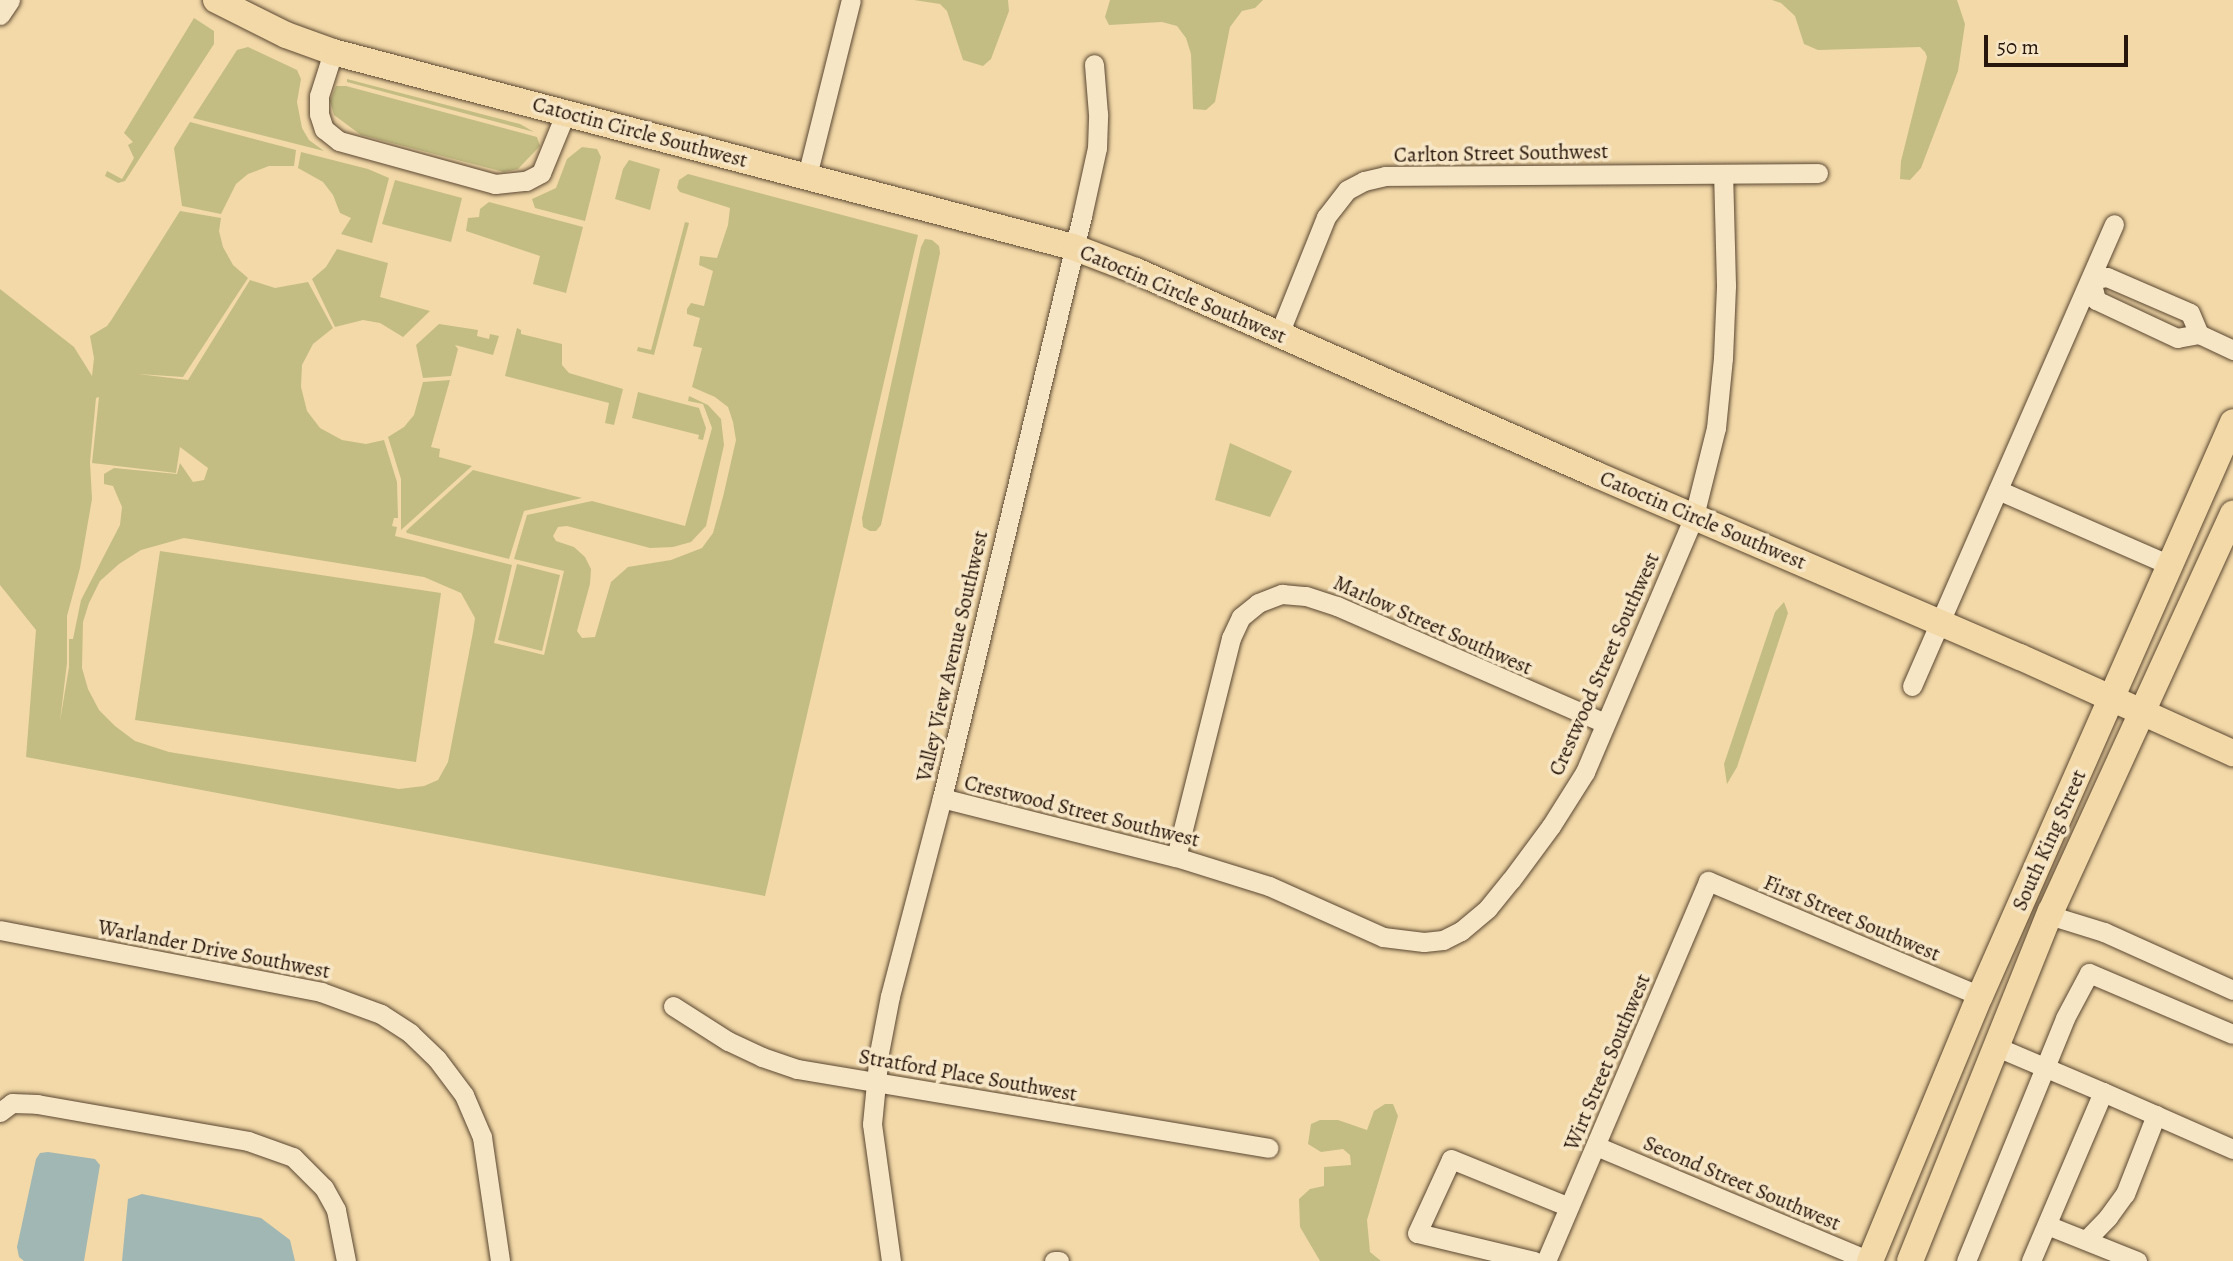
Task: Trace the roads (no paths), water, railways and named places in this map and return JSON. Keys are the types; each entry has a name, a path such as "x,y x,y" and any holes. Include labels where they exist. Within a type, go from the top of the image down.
{"main road":[{"name":"Catoctin Circle Southwest","path":"216,0 275,30 333,52 1073,247 1136,271 2233,753"},
{"name":"South King Street","path":"1870,1261 1980,996 2233,422"},
{"name":"South King Street","path":"1917,1259 2049,915 2233,514"}],"street":[{"path":"0,15 10,0"},
{"path":"807,176 851,0"},
{"path":"333,52 319,96 319,114 324,130 339,141 495,184 526,181 541,173 566,112"},
{"name":"Valley View Avenue Southwest","path":"891,1261 873,1124 875,1080 890,996 942,798 1097,148 1098,114 1094,64"},
{"name":"Carlton Street Southwest","path":"1279,334 1326,216 1347,190 1364,181 1385,176 1818,173"},
{"name":"Crestwood Street Southwest","path":"942,798 1176,857 1269,886 1383,937 1405,942 1443,940 1488,908 1511,880 1585,772 1694,516 1716,428 1723,358 1727,285 1723,174"},
{"path":"1912,686 2114,224"},
{"path":"2091,280 2107,277 2189,313 2199,334"},
{"path":"2091,280 2096,300 2177,338 2199,334 2233,350"},
{"path":"1998,491 2170,565"},
{"name":"Marlow Street Southwest","path":"1176,857 1231,638 1241,617 1258,603 1282,594 1306,596 1337,607 1605,723"},
{"name":"First Street Southwest","path":"1708,881 1980,996"},
{"name":"Wirt Street Southwest","path":"1546,1261 1708,881"},
{"path":"2049,915 2104,932 2233,990"},
{"name":"Warlander Drive Southwest","path":"0,930 321,992 382,1014 410,1033 437,1059 464,1095 482,1137 500,1261"},
{"path":"1966,1261 2065,1018 2089,973 2233,1034"},
{"name":"Stratford Place Southwest","path":"673,1006 762,1058 797,1069 1268,1148"},
{"path":"1997,1047 2233,1149"},
{"path":"2031,1261 2103,1092"},
{"path":"0,1112 12,1102 37,1104 248,1141 284,1153 307,1169 324,1188 336,1210 346,1261"},
{"path":"2086,1240 2125,1194 2156,1115"},
{"name":"Second Street Southwest","path":"1597,1146 1870,1261"},
{"path":"1534,1261 1417,1233 1451,1159 1570,1208"},
{"path":"2047,1225 2137,1261"},
{"path":"1054,1261 1059,1261"}],"water":[{"path":"40,1153 95,1159 100,1165 84,1261 24,1261 19,1257 17,1247 36,1159"},
{"path":"142,1194 261,1218 290,1240 295,1261 122,1261 128,1199"}]}
